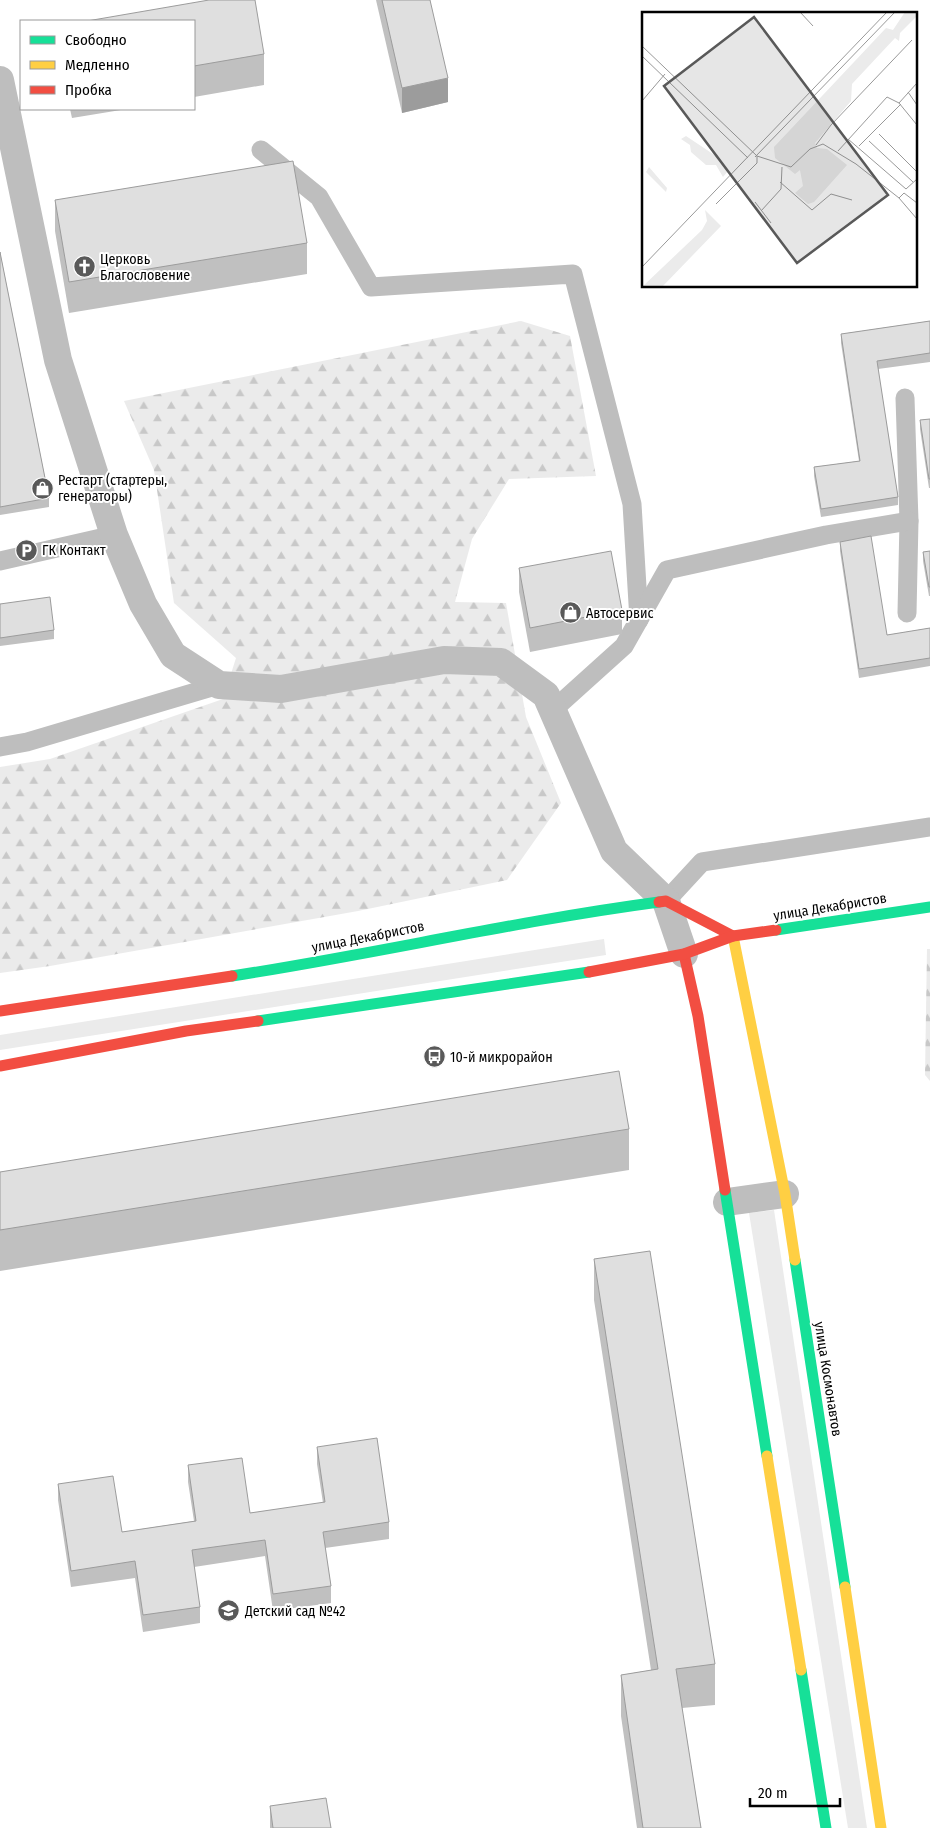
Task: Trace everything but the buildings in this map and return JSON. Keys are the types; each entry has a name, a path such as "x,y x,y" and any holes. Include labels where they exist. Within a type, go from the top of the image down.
{"street":[{"path":"0,80 58,360 114,535 143,604 173,655 219,685 281,689 444,660 501,662 546,695 614,850 666,901 734,936"},
{"path":"666,901 684,954 698,1016 826,1828"},
{"name":"улица Декабристов","path":"0,1011 295,966 570,914 666,901"},
{"name":"улица Декабристов","path":"0,1066 186,1031 581,974 684,954 734,936 930,907"},
{"name":"улица Космонавтов","path":"734,936 785,1194 881,1828"},
{"path":"727,1202 785,1194"}],"lane":[{"path":"261,150 319,197 371,287 573,274 632,504 638,620"},
{"path":"905,398 909,521 907,613"},
{"path":"553,710 624,646 667,570 826,535 909,521"},
{"path":"0,561 114,535"},
{"path":"0,747 27,742 219,685"},
{"path":"666,901 702,862 930,827"}],"green space":[{"path":"521,321 570,336 596,476 509,479 472,539 455,602 506,603 526,717 561,803 507,880 358,911 50,966 0,973 0,767 50,759 223,699 236,658 174,603 154,470 124,401"},
{"path":"604,939 606,955 0,1050 0,1035"},
{"path":"927,949 930,949 930,1081 925,1075"},
{"path":"774,1210 867,1828 848,1828 749,1213"}],"traffic: fast":[{"path":"232,976 552,918 659,902"},
{"path":"776,930 930,907"},
{"path":"258,1021 589,972"},
{"path":"725,1190 767,1456"},
{"path":"795,1260 845,1587"},
{"path":"801,1670 826,1828"}],"traffic: slow":[{"path":"733,936 785,1194 795,1260"},
{"path":"767,1456 801,1670"},
{"path":"845,1587 881,1828"}],"traffic: jam":[{"path":"659,902 666,901 733,936"},
{"path":"589,972 684,954 733,936 776,930"},
{"path":"684,954 698,1016 725,1190"},
{"path":"0,1011 232,976"},
{"path":"0,1066 186,1031 258,1021"}],"place":[{"name":"Церковь Благословение","path":"84,267"},
{"name":"Рестарт (стартеры, генераторы)","path":"42,488"},
{"name":"ГК Контакт","path":"26,550"},
{"name":"Автосервис","path":"570,613"},
{"name":"10-й микрорайон","path":"434,1057"},
{"name":"Детский сад №42","path":"229,1611"}]}
